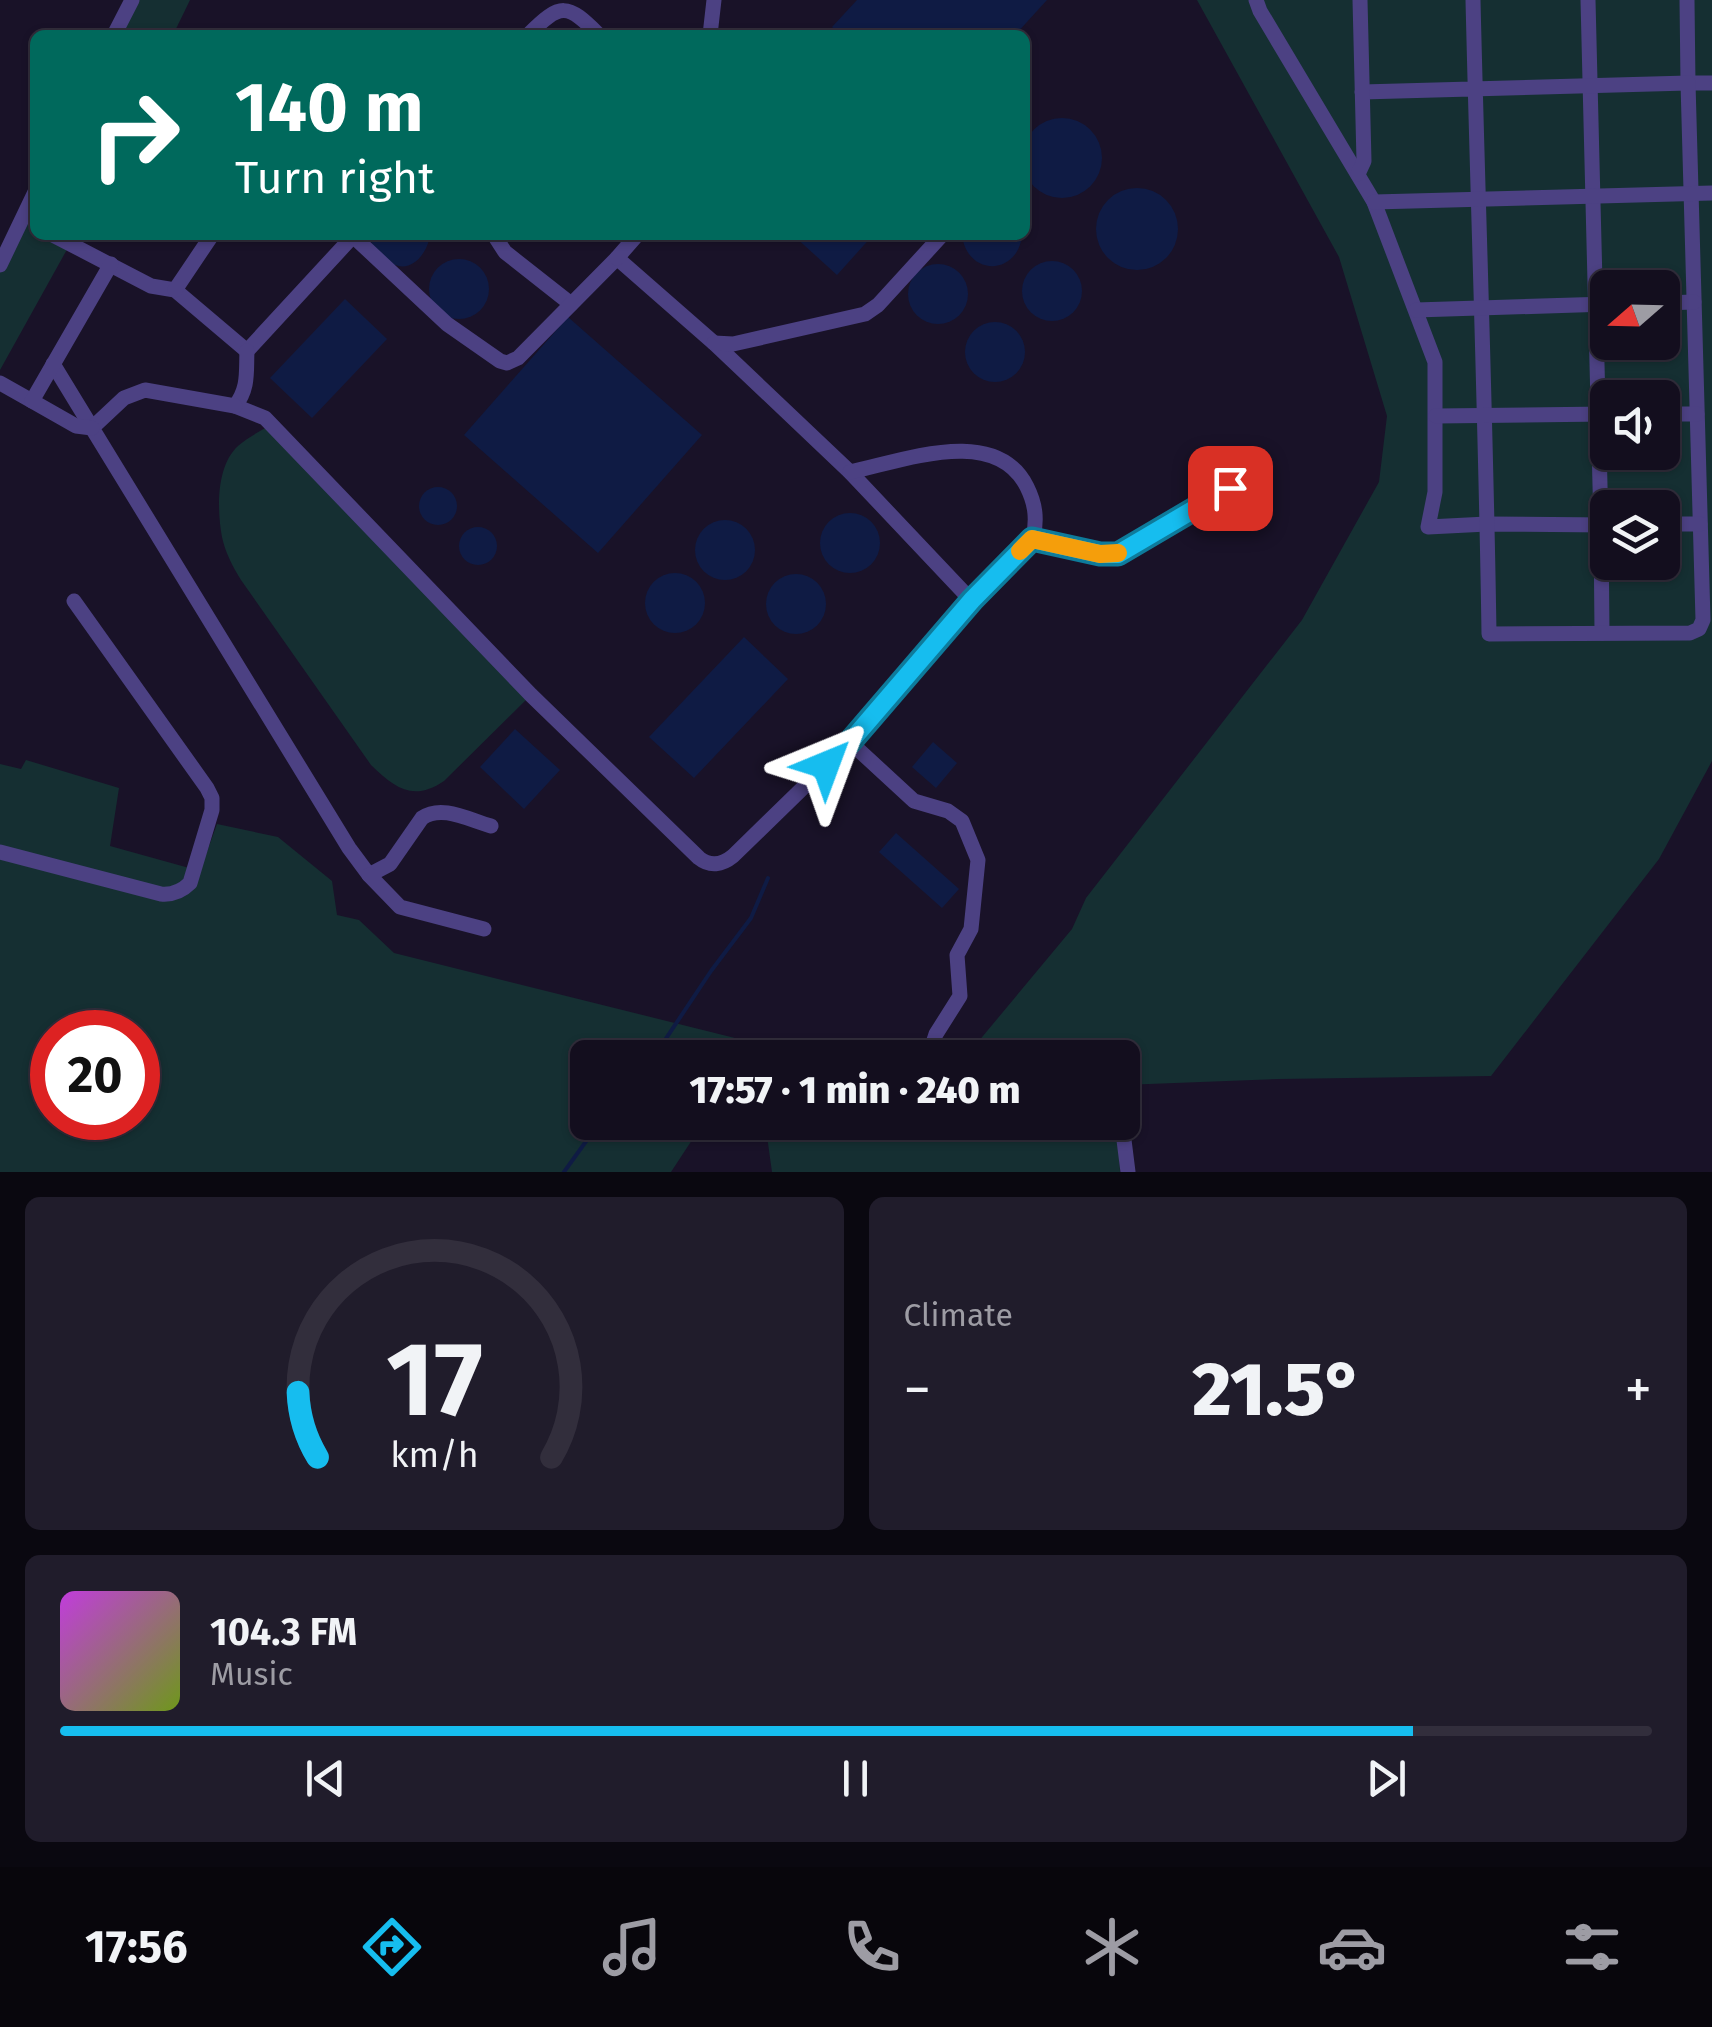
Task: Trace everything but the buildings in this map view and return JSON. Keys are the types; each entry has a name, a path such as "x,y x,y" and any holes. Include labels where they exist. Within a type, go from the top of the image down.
{"street":[{"path":"117,30 132,0"},
{"path":"711,30 714,0"},
{"path":"1256,0 1374,202 1436,362 1435,492 1428,527 1590,525"},
{"path":"1358,174 1364,161 1360,0"},
{"path":"1473,0 1489,634 1690,633 1700,628 1703,620 1687,0"},
{"path":"1588,0 1593,196 1599,270"},
{"path":"533,30 549,15 564,10 579,15 594,30"},
{"path":"1362,92 1712,83"},
{"path":"1374,202 1712,193"},
{"path":"1,262 28,222"},
{"path":"63,240 151,286 175,290 247,351"},
{"path":"175,290 209,240"},
{"path":"235,406 246,385 247,351 350,240"},
{"path":"358,240 447,324 504,362 518,358 633,240"},
{"path":"497,240 505,252 571,304"},
{"path":"714,342 733,344 864,314 878,305 937,240"},
{"path":"617,258 714,342 850,472 972,600"},
{"path":"32,401 111,264"},
{"path":"1680,302 1694,302"},
{"path":"1416,310 1590,304"},
{"path":"53,364 370,875 400,907 484,929"},
{"path":"0,383 81,428 92,428 124,398 145,390 235,406 260,415 531,696 710,864 723,863 733,856 850,742 972,600 1032,539 1036,517 1027,486 1014,467 991,454 953,451 850,472"},
{"path":"1436,416 1590,414"},
{"path":"1680,414 1697,414"},
{"path":"1032,539 1100,554 1118,554 1230,488"},
{"path":"1680,524 1700,524"},
{"path":"1602,633 1603,580"},
{"path":"0,852 167,895 190,884 196,865 212,810 210,793 74,601"},
{"path":"850,742 914,801 948,811 962,821 978,860 971,929 957,955 960,996 934,1040"},
{"path":"370,875 390,864 422,818 432,812 490,826"},
{"path":"1124,1140 1128,1172"}],"green space":[{"path":"139,0 190,0 175,30 123,30"},
{"path":"1197,0 1712,0 1712,761 1659,859 1491,1076 1140,1084 1140,1040 980,1040 1072,929 1086,898 1302,620 1379,482 1387,416 1339,257"},
{"path":"30,204 30,240 72,240 0,370 0,265"},
{"path":"271,425 531,695 444,781 433,787 405,790 371,765 230,559 219,514 222,476 238,446"},
{"path":"26,760 119,788 110,846 200,871 217,824 278,837 332,881 337,915 359,920 394,953 743,1040 570,1040 570,1140 692,1140 671,1172 0,1172 0,764 21,769"},
{"path":"768,1140 1119,1140 1120,1172 772,1172"}],"water":[{"path":"857,0 1047,0 1020,30 832,27"},
{"path":"1054,118 1070,118 1091,129 1102,150 1102,166 1096,180 1084,192 1070,198 1054,198 1030,183 1030,133 1040,124"},
{"path":"1137,188 1153,191 1166,200 1175,213 1175,245 1166,258 1153,267 1137,270 1121,267 1108,258 1099,245 1096,229 1099,213 1108,200 1121,191"},
{"path":"371,240 428,240 419,259 408,266 395,265 373,250"},
{"path":"798,240 868,240 837,275"},
{"path":"963,240 1020,240 1012,258 992,266 982,264 966,249"},
{"path":"459,259 480,268 489,289 480,310 459,319 438,310 429,289 438,268"},
{"path":"1052,261 1073,270 1082,291 1073,312 1052,321 1031,312 1022,291 1031,270"},
{"path":"938,264 960,272 968,294 960,316 938,324 916,316 908,294 916,272"},
{"path":"345,299 387,339 312,418 270,378"},
{"path":"568,317 702,435 598,553 464,435"},
{"path":"995,322 1016,331 1025,352 1016,373 995,382 974,373 965,352 974,331"},
{"path":"438,487 452,492 457,506 452,520 438,525 424,520 419,506 424,492"},
{"path":"850,513 871,522 880,543 871,564 850,573 829,564 820,543 829,522"},
{"path":"725,520 746,529 755,550 746,571 725,580 704,571 695,550 704,529"},
{"path":"478,527 492,532 497,546 492,560 478,565 464,560 459,546 464,532"},
{"path":"675,573 696,582 705,603 696,624 675,633 654,624 645,603 654,582"},
{"path":"796,574 817,583 826,604 817,625 796,634 775,625 766,604 775,583"},
{"path":"744,637 788,679 694,778 649,737"},
{"path":"515,729 560,770 524,809 480,767"},
{"path":"933,742 957,763 936,788 912,767"},
{"path":"896,833 959,889 942,908 879,852"}],"waterway":[{"path":"665,1040 751,918 768,878"},
{"path":"564,1172 587,1140"}],"slow traffic":[{"path":"1020,551 1032,539 1100,554 1118,553"}],"route":[{"path":"826,765 972,600 1032,539 1100,554 1118,554 1230,488"}]}
